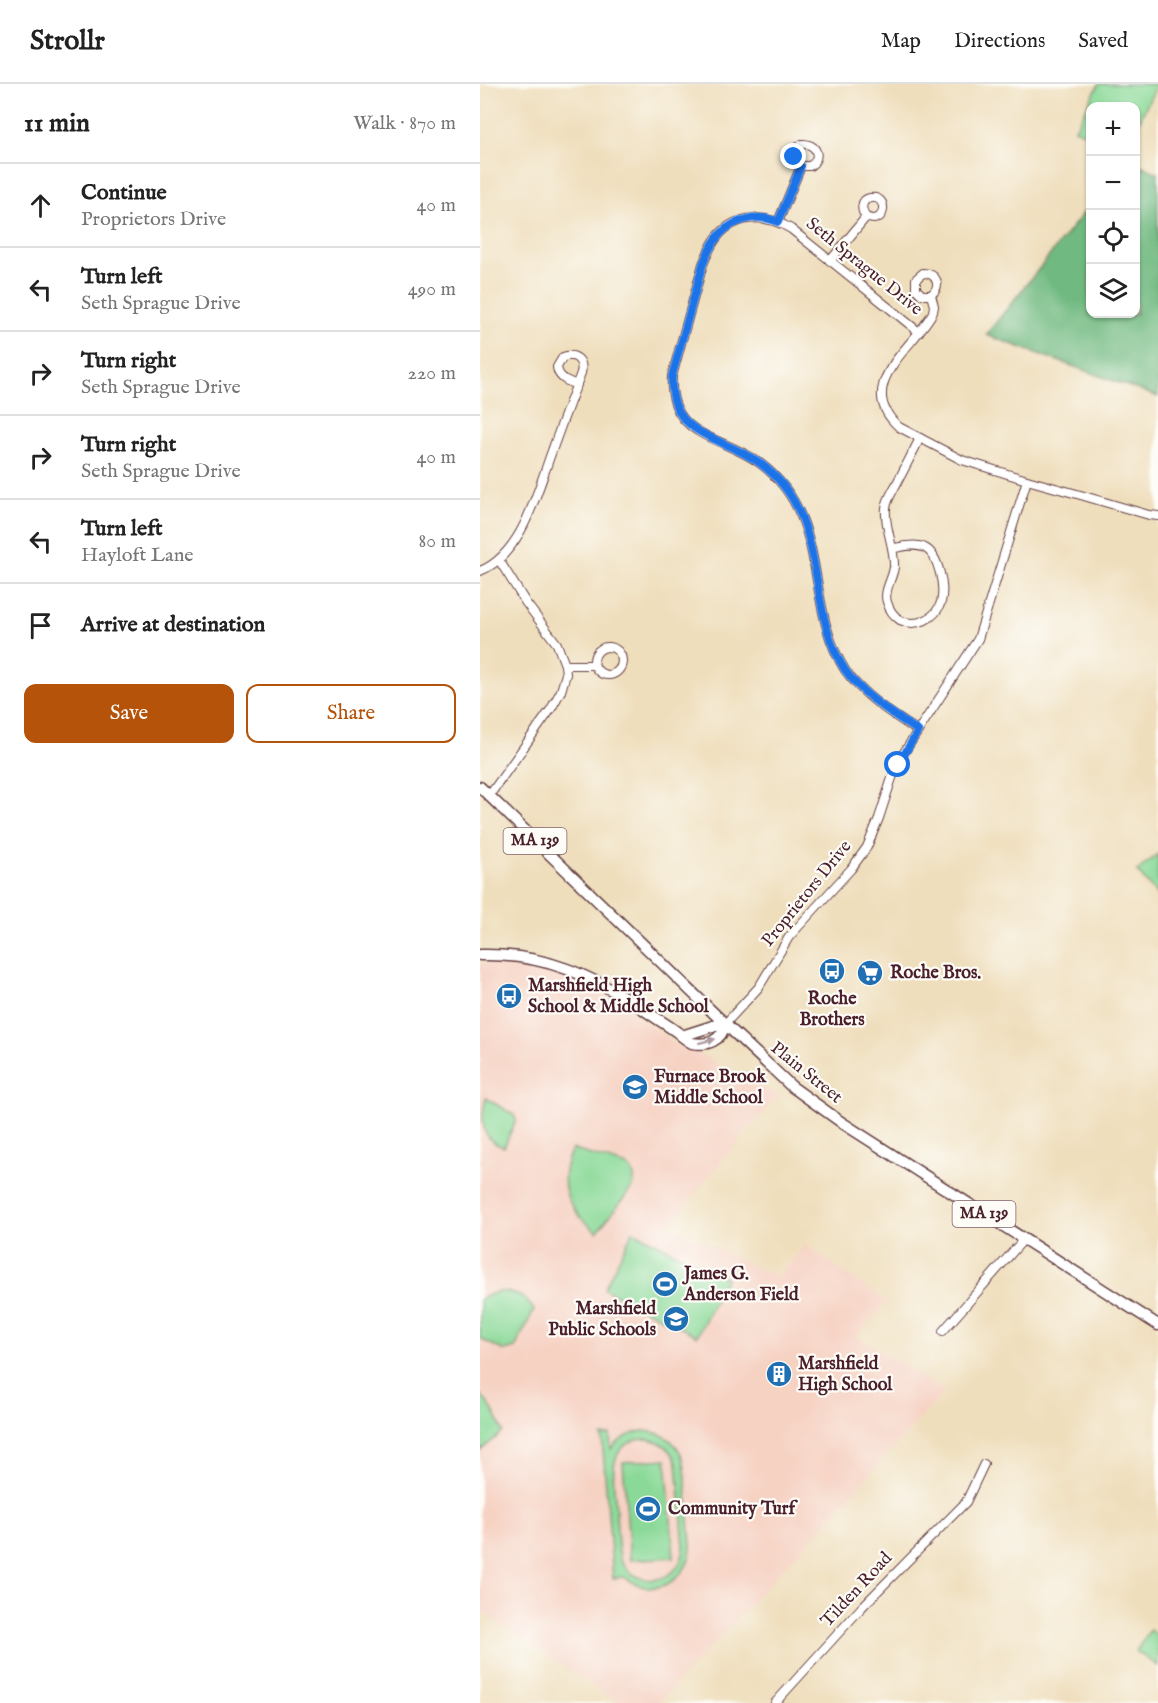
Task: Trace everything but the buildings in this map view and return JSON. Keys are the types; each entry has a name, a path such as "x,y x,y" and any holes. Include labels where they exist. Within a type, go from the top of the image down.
{"main road":[{"name":"Plain Street","path":"480,787 791,1086 1158,1325"},
{"path":"480,955 507,954 526,957 575,972 617,993 692,1043 706,1044 722,1035 725,1024"}],"street":[{"path":"778,222 801,166"},
{"path":"830,261 866,217"},
{"name":"Seth Sprague Drive","path":"918,731 867,695 846,671 827,630 806,526 790,495 772,473 757,461 689,425 673,398 672,376 703,264 713,243 724,230 742,220 762,218 778,222 791,229 919,332"},
{"path":"931,294 933,312 890,369 885,377 881,393 886,411 899,427 962,460 1158,516"},
{"path":"480,571 499,560 521,530 577,385"},
{"path":"893,548 912,546 925,548 933,555 938,565 941,602 928,619 917,623 903,621 893,615 886,601 886,593 894,569 886,507 920,438"},
{"name":"Proprietors Drive","path":"725,1024 759,987 782,946 844,877 860,857 873,835 898,765 978,639 1027,480"},
{"path":"489,796 557,700 564,683 565,664 557,644 526,603 499,560"},
{"path":"565,664 594,665"},
{"path":"943,1331 1024,1239"},
{"name":"Tilden Road","path":"775,1703 862,1607 966,1502 984,1464"}],"shaded area":[{"name":"Marshfield Public Schools","path":"511,962 566,976 587,985 627,1009 675,1043 696,1051 734,1074 778,1095 668,1225 777,1277 805,1245 887,1302 856,1336 944,1392 658,1703 618,1703 480,1611 480,963"}],"green space":[{"path":"1099,84 1157,84 1140,120 1140,102 1089,102"},
{"path":"1086,108 1086,134 1075,129"},
{"path":"1140,165 1158,173 1158,397 986,335 1086,210 1086,318 1140,318"},
{"path":"1158,854 1158,896 1137,871"},
{"path":"486,1098 514,1115 516,1120 504,1147 491,1140 484,1128 483,1113"},
{"path":"572,1149 627,1166 634,1175 633,1187 597,1232 578,1214 567,1195 565,1174"},
{"name":"James G. Anderson Field","path":"633,1231 726,1278 697,1336 604,1289"},
{"path":"497,1292 518,1295 534,1310 515,1348 505,1351 480,1339 480,1300"},
{"path":"480,1395 491,1407 503,1432 480,1451"},
{"path":"637,1432 658,1434 671,1441 680,1453 685,1468 690,1554 678,1577 663,1586 644,1587 623,1577 613,1578 602,1436 610,1435 611,1449 625,1437","holes":["646,1439 666,1446 677,1463 684,1546 682,1559 676,1569 657,1579 636,1576 627,1569 620,1558 618,1540 614,1464 623,1447 633,1441"]},
{"name":"Community Turf","path":"666,1459 674,1557 630,1560 623,1462"},
{"path":"1150,1630 1158,1636 1158,1666 1136,1651"}],"place":[{"name":"Roche Brothers","path":"832,971"},
{"name":"Roche Bros.","path":"870,973"},
{"name":"Marshfield High School & Middle School","path":"509,996"},
{"name":"Furnace Brook Middle School","path":"635,1087"},
{"name":"James G. Anderson Field","path":"665,1284"},
{"name":"Marshfield Public Schools","path":"676,1319"},
{"name":"Marshfield High School","path":"779,1374"},
{"name":"Community Turf","path":"648,1509"}],"route":[{"path":"794,157 801,166 778,222 762,218 742,220 724,230 708,252 672,376 673,398 689,425 706,436 740,450 762,464 782,484 797,506 810,540 827,630 832,645 846,671 867,695 918,731 898,765"}]}
